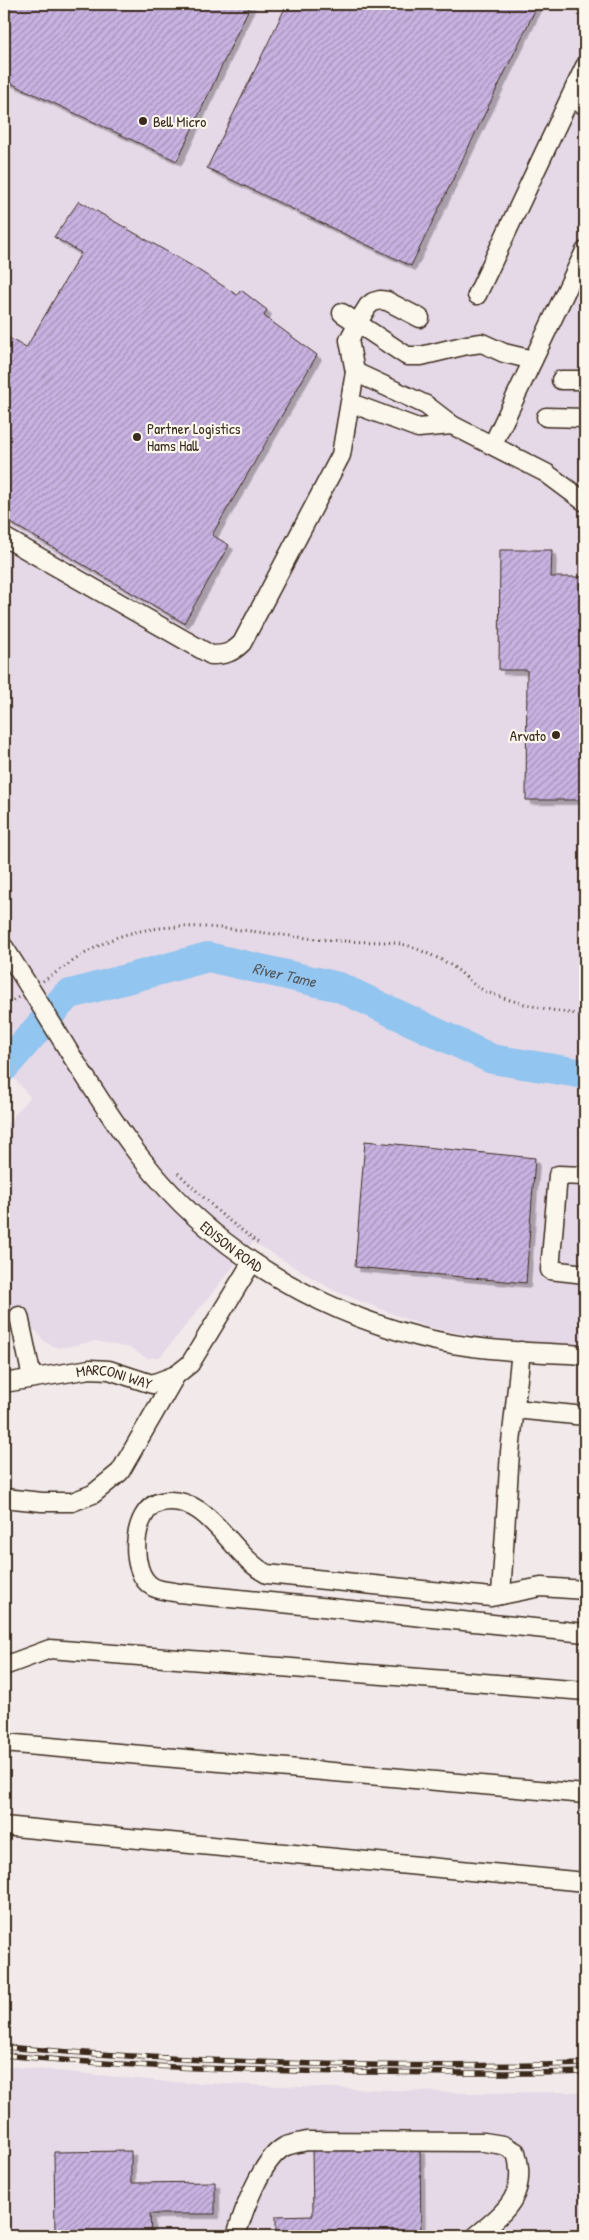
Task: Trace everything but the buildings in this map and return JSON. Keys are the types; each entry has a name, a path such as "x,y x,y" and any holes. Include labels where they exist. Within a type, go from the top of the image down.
{"street":[{"path":"476,295 577,102 585,66"},
{"path":"493,444 583,261"},
{"path":"4,538 211,655 223,655 233,652 242,642 341,455 355,372 348,340 358,322 368,306 380,300 387,301 420,318"},
{"path":"342,313 407,356 421,356 482,343 504,353 533,360"},
{"path":"355,372 426,405 452,425 493,444 546,473 585,502"},
{"path":"561,380 585,380"},
{"path":"350,403 418,428 452,425"},
{"path":"546,417 585,418"},
{"name":"EDISON ROAD","path":"4,947 28,989 141,1158 198,1220 252,1262 293,1287 377,1324 421,1337 499,1350 585,1354"},
{"path":"585,1176 558,1175 550,1270 585,1274"},
{"name":"MARCONI WAY","path":"4,1383 90,1370 109,1370 152,1384 176,1375 190,1364 252,1262"},
{"path":"19,1316 32,1378"},
{"path":"501,1595 510,1452 521,1351"},
{"path":"4,1498 42,1502 72,1502 93,1494 120,1472 176,1375"},
{"path":"515,1409 585,1416"},
{"path":"585,1590 541,1587 491,1597 267,1574 255,1568 200,1510 175,1501 158,1502 148,1510 141,1521 136,1541 136,1558 142,1573 152,1587 180,1593 585,1632"},
{"path":"4,1666 50,1649 585,1691"},
{"path":"4,1743 585,1794"},
{"path":"4,1826 585,1882"},
{"path":"236,2236 243,2212 272,2156 285,2147 307,2141 484,2142 503,2145 516,2152 521,2170 516,2195 504,2213 476,2236"}],"path":[{"path":"4,1005 84,955 117,937 157,929 196,927 343,942 390,942 414,948 454,967 476,986 495,995 564,1013 585,1015"},
{"path":"173,1168 223,1216 261,1244"}],"shaded area":[{"path":"4,4 585,4 585,1345 499,1341 424,1326 335,1291 253,1242 160,1357 147,1358 130,1348 96,1341 58,1348 45,1342 35,1330 4,1337 4,1127 30,1097 4,1066"},
{"path":"4,2066 169,2082 470,2093 585,2092 585,2236 4,2236"}],"waterway":[{"name":"River Tame","path":"4,1067 67,995 208,957 339,987 492,1059 585,1074"}],"railway":[{"path":"4,2047 222,2061 440,2066 585,2064"},
{"path":"4,2055 95,2063 232,2069 451,2073 585,2072"}],"place":[{"name":"Bell Micro","path":"143,121"},
{"name":"Partner Logistics Hams Hall","path":"137,437"},
{"name":"Arvato","path":"556,735"}]}
